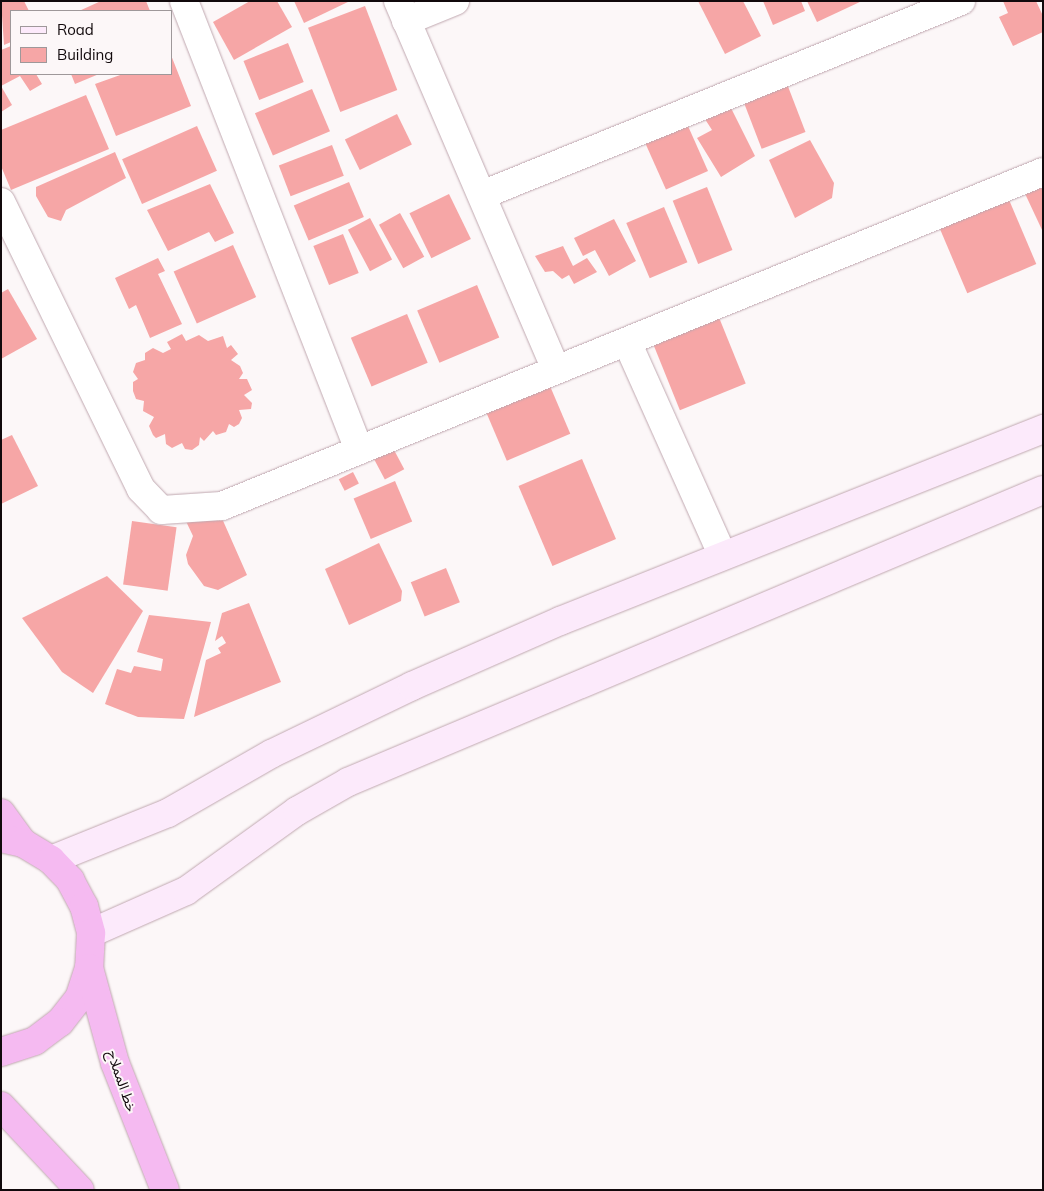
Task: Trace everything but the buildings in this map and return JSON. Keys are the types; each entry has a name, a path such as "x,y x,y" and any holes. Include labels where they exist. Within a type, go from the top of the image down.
{"highway":[{"path":"1,813 12,841 50,860 70,880 84,906 91,933 89,968 79,998 60,1022 35,1041 1,1052"},
{"name":"خط المملاح","path":"89,968 115,1063 155,1173 165,1190"},
{"path":"1,1106 80,1190"}],"main road":[{"path":"50,860 168,814 271,754 412,686 723,556 1043,429"},
{"path":"91,933 186,891 297,811 348,782 746,612 1043,490"}],"street":[{"path":"184,1 359,450"},
{"path":"455,1 402,11 556,370"},
{"path":"482,195 961,1"},
{"path":"1,202 141,489 161,510 222,506 556,370 628,344 1043,172"},
{"path":"628,344 723,556"}]}
